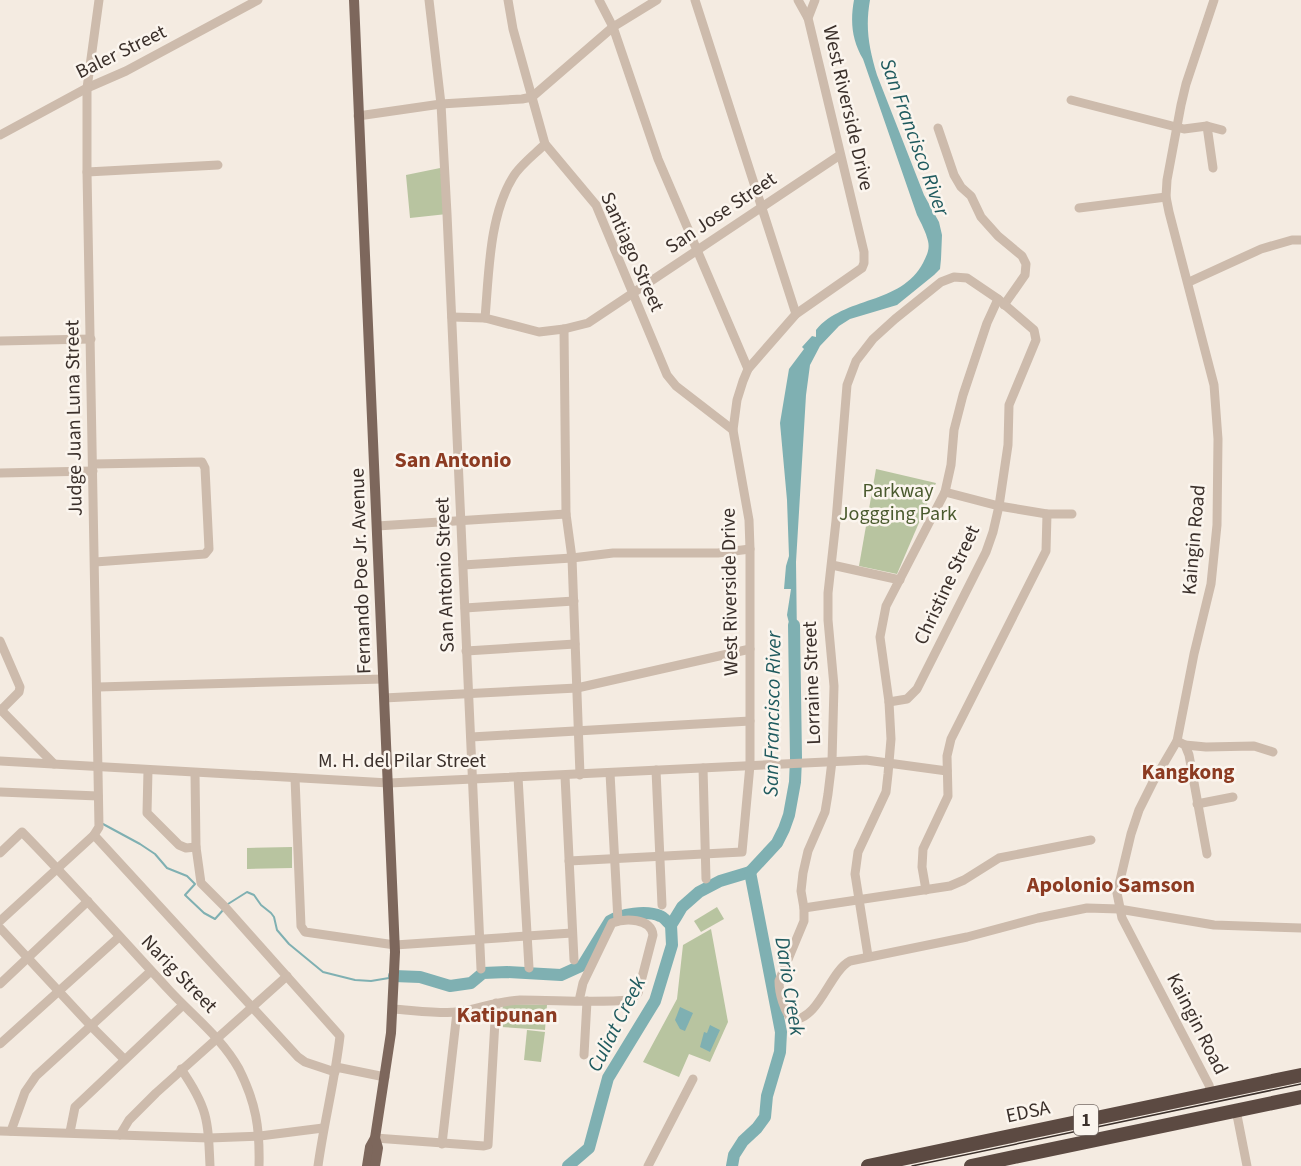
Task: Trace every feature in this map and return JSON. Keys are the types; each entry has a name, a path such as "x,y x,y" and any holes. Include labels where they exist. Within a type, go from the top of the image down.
{"highway":[{"name":"EDSA","path":"875,1165 896,1163 1301,1075"},
{"name":"EDSA","path":"971,1166 1301,1097"}],"main road":[{"name":"Fernando Poe Jr. Avenue","path":"354,0 395,945 393,1009 385,1077 375,1138 370,1147 367,1166"},
{"name":"Fernando Poe Jr. Avenue","path":"375,1138 378,1148 375,1166"}],"street":[{"name":"Judge Juan Luna Street","path":"94,835 99,827 98,687 87,88 99,0"},
{"name":"Baler Street","path":"0,135 87,88 109,80 258,0"},
{"name":"San Antonio Street","path":"429,0 441,104 481,969"},
{"name":"Santiago Street","path":"508,0 513,29 545,144 596,205 667,375 676,386 733,430"},
{"path":"599,0 613,27 658,159 748,369"},
{"path":"358,116 441,104 532,97 613,27 657,0"},
{"path":"695,0 796,314"},
{"path":"798,0 808,18"},
{"name":"West Riverside Drive","path":"705,854 742,852 750,765 749,519 733,430 737,400 748,369 796,314 859,270 864,263 864,252 808,18 815,0"},
{"name":"Kaingin Road","path":"1211,1094 1209,1085 1119,909 1117,893 1136,818 1146,795 1181,743 1194,654 1211,584 1217,525 1217,408 1214,385 1166,197 1167,180 1186,84 1214,0"},
{"path":"1071,100 1177,127 1207,126 1222,130"},
{"path":"1207,126 1213,168"},
{"path":"938,128 954,175 961,187 971,196 981,217 998,236 1022,256 1026,264 1025,275 1001,302 987,323 963,394 954,430 951,465 945,492 886,606 880,637 889,702 891,739 886,792 858,852 855,874 868,956 967,937 998,927 1074,910 1095,908 1119,909 1214,925 1301,928"},
{"path":"484,318 491,243 501,208 514,176 545,144"},
{"name":"San Jose Street","path":"452,317 484,318 538,332 588,323 840,155"},
{"path":"87,172 218,165"},
{"path":"1079,208 1166,197"},
{"path":"1189,282 1262,249 1292,240 1301,240"},
{"name":"Lorraine Street","path":"868,956 844,964 838,969 821,1000 803,1018 792,1020 779,988 779,981 800,932 804,908 801,891 803,873 808,851 825,812 832,761 834,686 828,593 847,385 856,361 873,339 941,282 954,277 967,278 1001,302"},
{"name":"Christine Street","path":"889,702 908,699 914,695 986,552 993,532 1008,445 1009,405 1036,340 1034,330 1001,302"},
{"path":"564,329 566,514 572,558 580,775"},
{"path":"0,341 90,339"},
{"path":"0,473 198,461 205,465 208,552 95,562"},
{"path":"945,492 999,506 1047,514 1072,514"},
{"path":"377,526 566,514"},
{"path":"926,890 922,867 923,849 948,796 947,756 955,730 1046,551 1047,514"},
{"path":"463,565 613,553 718,553 750,549"},
{"path":"832,565 900,580"},
{"path":"465,608 574,601"},
{"path":"0,641 20,687 19,692 0,709 54,764"},
{"path":"466,651 575,644"},
{"path":"384,698 577,688 750,649"},
{"path":"98,687 383,679"},
{"path":"471,737 750,721"},
{"path":"1181,743 1206,747 1254,746 1272,752"},
{"path":"1181,743 1189,755 1207,854"},
{"name":"M. H. del Pilar Street","path":"0,761 389,783 866,760 947,771"},
{"path":"703,768 706,879"},
{"path":"148,770 147,813 179,844 186,848 196,847"},
{"path":"657,770 662,905"},
{"path":"195,773 196,847 201,883 226,907 340,1036 318,1166"},
{"path":"584,1055 583,983 609,928 618,917 610,773"},
{"path":"565,776 574,960"},
{"path":"518,777 529,968"},
{"path":"295,778 301,926 302,930 309,934 395,945 573,933"},
{"path":"0,792 98,796"},
{"path":"1197,804 1233,797"},
{"name":"Narig Street","path":"0,853 22,832 216,1038 235,1062 254,1102 260,1136 259,1166"},
{"path":"0,921 94,835 298,1057 305,1062 336,1070 385,1077"},
{"path":"804,908 950,886 999,858 1091,840"},
{"path":"569,861 705,854"},
{"path":"0,984 88,901"},
{"path":"393,1009 457,1012 519,1000 630,1000 638,993 653,935 652,928 648,924 618,917"},
{"path":"0,928 124,1059"},
{"path":"0,1044 119,937"},
{"path":"11,1131 25,1092 36,1076 151,971"},
{"path":"120,1134 134,1115 181,1069 287,976"},
{"path":"375,1138 442,1144 484,1146 488,1144 496,1003"},
{"path":"70,1132 75,1107 183,1005"},
{"path":"442,1144 457,1012"},
{"path":"181,1069 202,1102 208,1122 210,1166"},
{"path":"648,1166 693,1079"},
{"path":"1236,1110 1247,1166"},
{"path":"0,1131 209,1138 260,1136 323,1128"}],"green space":[{"path":"445,167 447,214 410,218 406,175"},
{"name":"Parkway Joggging Park","path":"876,469 936,483 897,574 859,566"},
{"path":"292,847 292,868 247,869 247,848"},
{"path":"717,907 724,919 701,932 694,921"},
{"path":"711,929 728,1022 710,1062 689,1054 679,1077 643,1062 677,999 683,945"},
{"path":"503,1004 547,1005 545,1030 501,1027"},
{"path":"527,1030 545,1032 541,1062 524,1060"}],"water":[{"path":"854,0 870,0 868,29 874,65 924,195 939,222 942,235 941,259 940,269 897,305 850,319 839,326 820,346 810,365 806,395 796,562 797,640 793,639 787,615 791,589 784,589 789,556 780,423 789,369 804,349 802,347 812,336 816,337 816,330 828,319 841,311 887,294 913,277 923,263 929,247 863,59 856,45 852,23"},
{"path":"680,1007 693,1013 685,1031 680,1029 675,1020"},
{"path":"710,1025 720,1030 710,1052 700,1047 704,1032 707,1033"}],"waterway":[{"name":"San Francisco River","path":"568,1166 589,1148 608,1078 655,1001 672,945 671,925 682,907 699,892 720,881 750,872 777,843 784,829 795,782 794,625"},
{"name":"San Francisco River","path":"103,824 155,854 167,868 187,876 195,884 185,895 204,913 215,919 224,909"},
{"name":"Dario Creek","path":"732,1166 734,1155 743,1141 765,1117 767,1096 780,1052 781,1032 750,872"},
{"name":"San Francisco River","path":"228,904 247,892 254,895 274,917 277,930 289,944 323,972 355,980 371,981 389,978"},
{"name":"San Francisco River","path":"394,976 420,977 450,986 471,983 483,973 561,975 583,965 610,921 620,916 655,914 671,925"}],"tram line":[{"path":"912,1166 1301,1084"}],"district":[{"name":"San Antonio","path":"453,460"},
{"name":"Kangkong","path":"1188,772"},
{"name":"Apolonio Samson","path":"1111,885"},
{"name":"Katipunan","path":"507,1015"}],"water label":[{"name":"Culiat Creek","path":"616,1024"}]}
